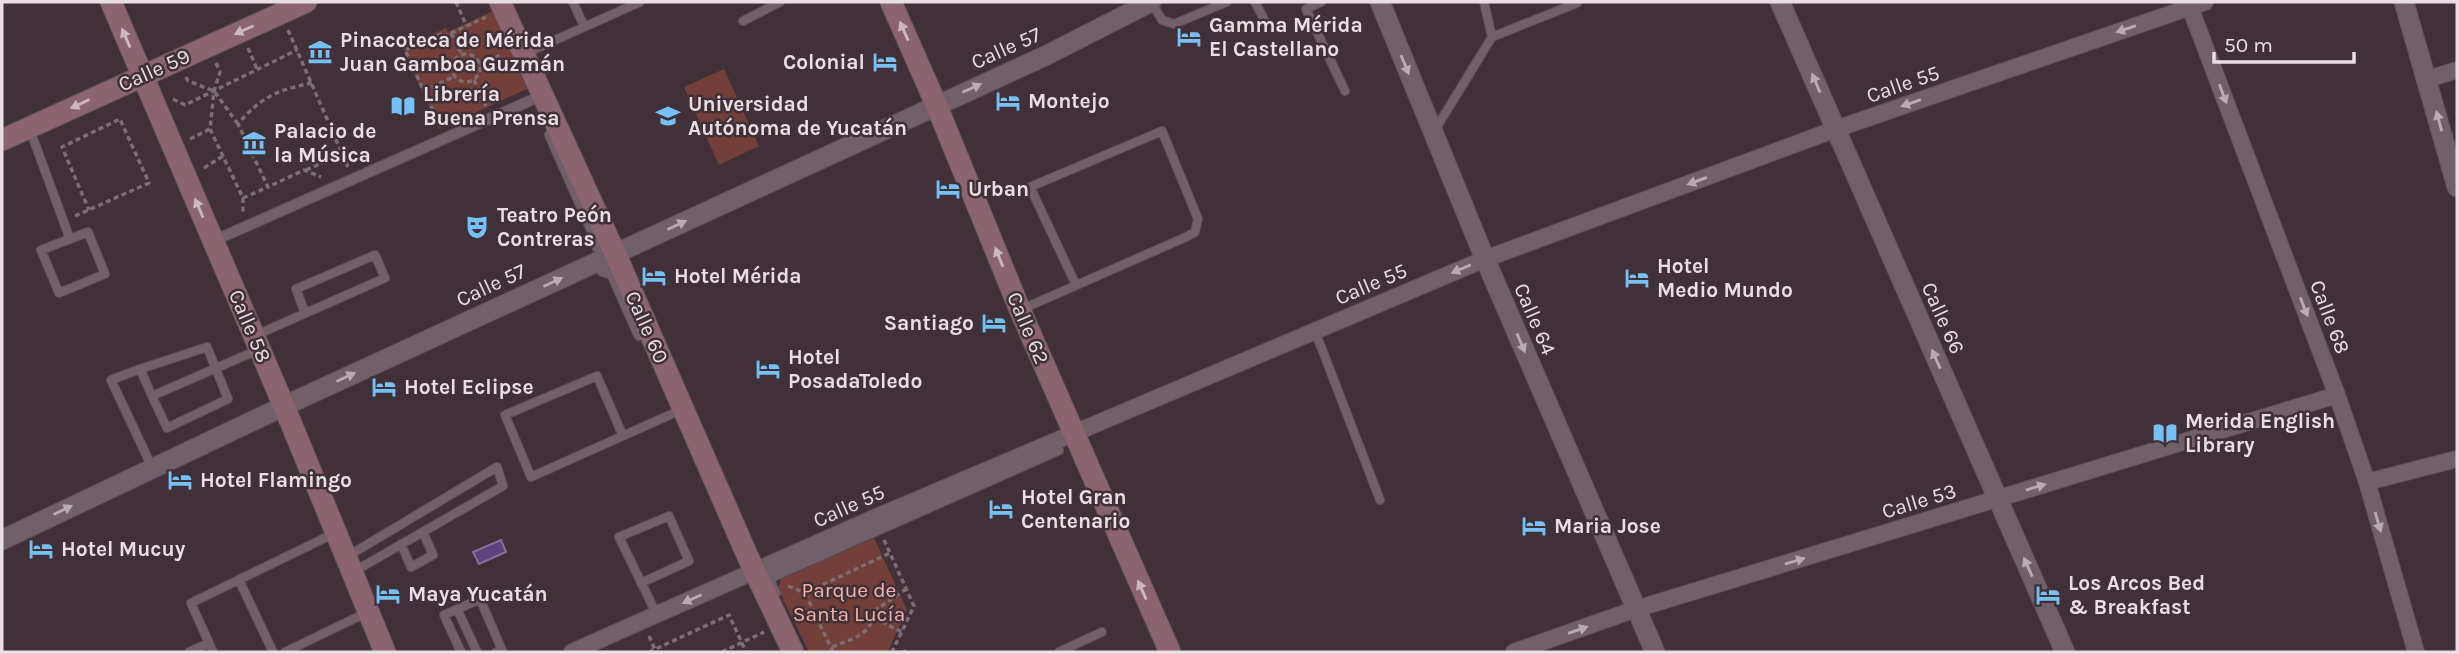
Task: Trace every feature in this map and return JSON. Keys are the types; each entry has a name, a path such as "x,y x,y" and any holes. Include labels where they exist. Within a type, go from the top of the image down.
{"main road":[{"name":"Calle 58","path":"111,2 284,406 385,652"},
{"name":"Calle 59","path":"2,140 306,2"},
{"name":"Calle 62","path":"891,2 936,104 1020,310 1170,652"},
{"name":"Calle 60","path":"497,7 522,51 538,97 615,248 679,411 749,574 793,652"}],"street":[{"path":"489,2 497,7"},
{"path":"511,2 522,51 615,248 630,263 758,556 763,559 1049,435"},
{"name":"Calle 57","path":"2,540 615,248 915,116 1047,55 1151,2"},
{"name":"Calle 64","path":"1380,2 1485,259 1655,652"},
{"name":"Calle 66","path":"1780,2 2065,652"},
{"path":"2404,2 2457,187"},
{"name":"Calle 55","path":"572,652 1073,432 1485,259 1836,129 2195,4"},
{"name":"Calle 68","path":"2195,4 2367,482 2417,652"},
{"path":"2428,79 2457,70"},
{"path":"213,241 538,97"},
{"path":"602,271 612,274 679,411"},
{"name":"Calle 53","path":"1514,652 1636,609 2337,395"},
{"path":"804,652 770,583 771,576 1058,450"},
{"path":"2367,482 2457,460"},
{"path":"749,574 782,652"}],"lane":[{"path":"573,2 584,26"},
{"path":"522,51 640,2"},
{"path":"743,21 780,2"},
{"path":"1151,2 1162,20 1174,24 1227,2"},
{"path":"1255,2 1267,25"},
{"path":"1321,2 1306,9 1345,90"},
{"path":"1484,2 1492,37"},
{"path":"1433,132 1492,37 1577,3"},
{"path":"29,127 69,239"},
{"path":"1020,310 1195,232 1198,219 1162,131 1030,187 1076,285"},
{"path":"88,232 105,274 59,293 41,250 69,239 88,232"},
{"path":"152,396 216,368 305,313 385,278 375,255 296,289 305,313"},
{"path":"1315,331 1380,500"},
{"path":"140,369 167,428 228,399 207,346 140,369 111,380 152,467"},
{"path":"623,436 597,376 505,415 531,477 623,436 679,411"},
{"path":"496,467 503,486 401,544 348,565 496,467"},
{"path":"641,583 690,561 669,516 619,537 641,583 657,615"},
{"path":"401,544 411,567 433,555 423,532"},
{"path":"213,652 191,603 335,533"},
{"path":"239,580 273,652"},
{"path":"461,652 444,615 480,599 502,650 496,652"},
{"path":"457,609 477,652"},
{"path":"285,652 368,612"},
{"path":"1059,652 1102,632"},
{"path":"189,652 209,643"}],"path":[{"path":"456,2 466,26"},
{"path":"445,138 406,49 444,33 445,36 497,7"},
{"path":"285,22 353,179"},
{"path":"451,33 462,55"},
{"path":"244,40 257,69"},
{"path":"173,99 185,105 297,50"},
{"path":"480,65 522,51"},
{"path":"213,55 220,72 214,92 210,129 243,198 244,227"},
{"path":"462,55 471,55 480,65 474,80 464,82 455,76 453,65 462,55"},
{"path":"182,68 188,81 214,92 238,124 268,187"},
{"path":"424,91 455,76"},
{"path":"474,80 491,117"},
{"path":"238,124 264,99 278,92 312,83"},
{"path":"63,222 149,183 120,119 62,147 89,210"},
{"path":"182,143 210,129"},
{"path":"243,198 342,154"},
{"path":"196,174 223,156"},
{"path":"304,170 340,185"},
{"path":"879,529 914,606 892,652"},
{"path":"806,593 890,553"},
{"path":"790,587 806,593 832,650 867,631 874,618 874,611 906,589"},
{"path":"649,652 729,615 746,652"},
{"path":"874,618 902,632"},
{"path":"722,652 771,629"},
{"path":"647,631 656,651"}],"green space":[{"path":"493,11 529,88 439,129 403,48 446,28 448,32"},
{"path":"724,69 759,146 719,165 684,87"},
{"name":"Parque de Santa Lucía","path":"874,538 907,610 888,651 809,652 778,589 781,579"}],"shaded area":[{"path":"501,540 506,552 479,564 473,552"}],"place":[{"name":"Gamma Mérida El Castellano","path":"1189,37"},
{"name":"Pinacoteca de Mérida Juan Gamboa Guzmán","path":"320,52"},
{"name":"Colonial","path":"885,62"},
{"name":"Montejo","path":"1008,101"},
{"name":"Librería Buena Prensa","path":"403,106"},
{"name":"Universidad Autónoma de Yucatán","path":"668,116"},
{"name":"Palacio de la Música","path":"254,143"},
{"name":"Urban","path":"948,189"},
{"name":"Teatro Peón Contreras","path":"477,227"},
{"name":"Hotel Mérida","path":"654,276"},
{"name":"Hotel Medio Mundo","path":"1637,278"},
{"name":"Santiago","path":"994,323"},
{"name":"Hotel PosadaToledo","path":"768,369"},
{"name":"Hotel Eclipse","path":"384,387"},
{"name":"Merida English Library","path":"2165,433"},
{"name":"Hotel Flamingo","path":"180,480"},
{"name":"Hotel Gran Centenario","path":"1001,509"},
{"name":"Maria Jose","path":"1534,526"},
{"name":"Hotel Mucuy","path":"41,549"},
{"name":"Maya Yucatán","path":"388,594"},
{"name":"Los Arcos Bed & Breakfast","path":"2048,595"}]}
